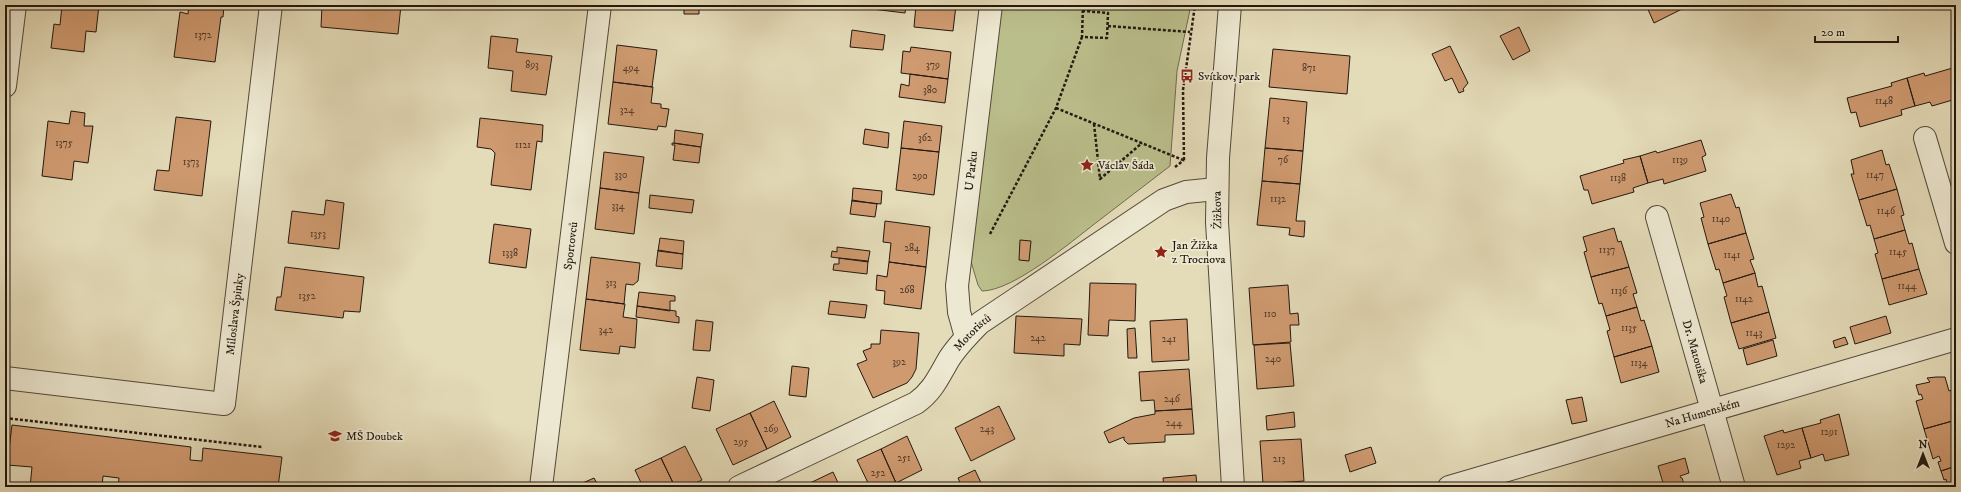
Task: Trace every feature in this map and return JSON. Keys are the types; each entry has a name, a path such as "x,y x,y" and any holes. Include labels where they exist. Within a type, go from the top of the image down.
{"street":[{"path":"5,86 15,5"},
{"name":"Miloslava Špinky","path":"5,378 224,404 271,5"},
{"name":"Sportovců","path":"541,487 600,5"},
{"name":"U Parku","path":"966,337 959,312 957,286 991,5"},
{"name":"Žižkova","path":"1230,5 1216,189 1233,487"},
{"path":"1925,138 1956,243"},
{"name":"Motoristů","path":"739,487 916,403 935,385 949,359 966,337 980,323 1164,200 1186,192 1216,189"},
{"name":"Dr. Matouška","path":"1657,217 1711,411 1734,487"},
{"name":"Na Humenském","path":"1449,487 1956,339"}],"path":[{"path":"987,239 1056,108 1082,37 1083,5"},
{"path":"1088,12 1096,5"},
{"path":"1056,108 1184,160 1183,90 1195,5"},
{"path":"1082,37 1107,38 1108,26 1108,13 1084,11"},
{"path":"1108,26 1190,32"},
{"path":"1094,124 1100,179 1142,144"},
{"path":"5,418 262,447"}],"green space":[{"path":"998,5 1191,5 1177,71 1170,166 1041,264 1009,283 995,289 982,291 978,285 969,255"}],"building":[{"path":"62,5 99,5 96,32 86,31 84,52 51,48 54,24 60,25"},
{"path":"189,5 224,5 215,62 174,57 180,12 188,14"},
{"path":"322,5 401,5 398,34 321,27"},
{"path":"684,5 699,5 699,14 684,14"},
{"path":"872,5 906,5 905,13 872,9"},
{"path":"916,5 956,5 953,31 914,27"},
{"path":"1646,5 1680,5 1682,9 1654,23"},
{"path":"1519,27 1530,51 1513,60 1500,36"},
{"path":"852,30 885,35 883,50 850,47"},
{"path":"491,36 518,39 516,52 552,56 546,95 511,91 513,71 488,68"},
{"path":"617,45 657,50 652,87 613,82"},
{"path":"1450,46 1468,83 1463,89 1464,91 1459,93 1452,78 1445,81 1432,54"},
{"path":"911,47 951,52 948,79 901,73 903,51 910,52"},
{"path":"1273,49 1350,56 1347,94 1269,87"},
{"path":"1956,67 1956,99 1932,106 1930,102 1915,106 1907,78 1924,73 1925,76"},
{"path":"910,74 948,79 945,103 899,97 901,84 909,86"},
{"path":"1907,78 1915,106 1901,110 1902,115 1860,127 1856,112 1851,113 1847,98 1892,86 1891,83"},
{"path":"613,82 653,87 651,103 661,104 661,108 669,109 666,127 658,126 657,130 608,124"},
{"path":"1270,98 1307,102 1303,151 1265,148"},
{"path":"71,111 85,113 84,126 93,126 88,163 74,161 72,180 42,176 48,121 69,124"},
{"path":"176,117 211,121 202,196 154,190 157,170 169,171"},
{"path":"480,118 543,125 542,142 537,141 531,190 491,185 495,153 491,149 477,147"},
{"path":"904,121 942,126 939,152 901,148"},
{"path":"865,129 889,133 888,148 863,144"},
{"path":"675,130 703,134 701,147 674,143"},
{"path":"1701,140 1706,155 1702,157 1706,171 1664,184 1663,179 1648,183 1640,156 1656,151 1657,153"},
{"path":"672,143 701,147 699,163 673,160 675,145 672,145"},
{"path":"901,148 939,152 934,195 896,190"},
{"path":"1265,148 1303,151 1300,184 1262,181"},
{"path":"1882,150 1886,165 1889,164 1897,189 1859,200 1851,174 1854,174 1851,160"},
{"path":"604,152 644,157 639,193 600,188"},
{"path":"1640,156 1648,183 1633,188 1634,192 1592,204 1588,190 1584,190 1580,176 1624,163 1623,160"},
{"path":"1262,181 1300,184 1296,221 1305,221 1304,237 1289,235 1290,228 1257,225"},
{"path":"600,188 639,193 634,234 595,229"},
{"path":"853,188 882,191 881,204 852,201"},
{"path":"1897,189 1904,215 1901,216 1905,230 1874,239 1870,225 1867,226 1859,200"},
{"path":"1731,194 1736,208 1739,207 1746,233 1708,244 1701,218 1704,217 1700,203"},
{"path":"650,195 694,200 692,213 649,208"},
{"path":"326,200 344,203 339,249 288,243 292,211 324,215"},
{"path":"852,200 877,204 875,217 850,214"},
{"path":"885,221 930,227 926,267 889,262 891,243 883,242"},
{"path":"494,224 531,229 526,268 489,263"},
{"path":"1614,228 1618,242 1621,241 1629,267 1591,277 1584,252 1587,251 1583,237"},
{"path":"1905,230 1909,244 1912,243 1919,269 1882,279 1875,254 1878,253 1874,239"},
{"path":"1746,233 1754,259 1750,260 1755,273 1723,283 1719,269 1716,270 1708,244"},
{"path":"660,238 684,241 683,254 658,251"},
{"path":"1020,240 1031,241 1029,261 1019,260"},
{"path":"837,247 870,251 868,262 831,257 832,251 837,252"},
{"path":"658,250 683,254 682,269 656,266"},
{"path":"591,257 640,263 638,281 633,285 626,284 624,304 586,299"},
{"path":"839,258 868,261 867,274 833,270 834,264 839,264"},
{"path":"889,262 926,267 921,309 884,304 885,291 876,290 877,275 887,277"},
{"path":"285,267 364,277 360,312 344,311 343,318 275,310 277,297 281,297"},
{"path":"1629,267 1637,293 1633,294 1637,307 1606,316 1602,303 1599,304 1591,277"},
{"path":"1919,269 1927,294 1889,305 1882,279"},
{"path":"1755,273 1758,287 1762,286 1769,312 1731,323 1724,297 1727,296 1723,283"},
{"path":"1090,283 1136,284 1135,321 1109,320 1108,336 1088,335"},
{"path":"1288,285 1290,314 1298,313 1299,325 1290,325 1291,342 1253,345 1249,288"},
{"path":"639,292 675,296 675,301 670,301 670,311 637,306"},
{"path":"586,299 625,304 623,317 637,319 635,348 620,346 619,354 580,350"},
{"path":"830,301 867,305 865,318 828,314"},
{"path":"637,306 676,311 676,316 679,317 679,323 636,317"},
{"path":"1637,307 1641,321 1644,320 1652,346 1614,357 1607,331 1610,330 1606,316"},
{"path":"1769,312 1776,338 1739,349 1731,323"},
{"path":"1016,316 1082,319 1080,345 1064,344 1064,356 1014,353"},
{"path":"1886,316 1891,333 1855,344 1850,327"},
{"path":"1187,319 1189,360 1152,362 1150,321"},
{"path":"696,320 713,322 710,351 693,350"},
{"path":"1135,328 1137,358 1128,358 1127,329"},
{"path":"881,330 919,333 916,369 907,383 873,398 857,364 867,360 863,351 871,348 871,344 880,344"},
{"path":"1845,337 1848,344 1835,348 1833,341"},
{"path":"1773,340 1777,356 1747,365 1743,349"},
{"path":"1290,343 1294,386 1257,389 1254,345"},
{"path":"1652,346 1659,372 1621,383 1614,357"},
{"path":"792,366 809,368 806,397 789,395"},
{"path":"1189,369 1192,409 1155,411 1154,400 1141,401 1139,372"},
{"path":"697,377 714,380 710,411 692,408"},
{"path":"1945,377 1949,391 1952,390 1956,404 1956,420 1924,429 1916,401 1923,399 1921,394 1919,395 1916,385 1930,382 1927,378"},
{"path":"1582,397 1587,421 1572,424 1566,400"},
{"path":"774,401 791,437 767,449 750,413"},
{"path":"999,406 1015,439 971,461 955,428"},
{"path":"1192,409 1194,434 1165,435 1165,442 1128,444 1124,440 1124,437 1109,443 1104,432 1134,418 1155,414 1155,411"},
{"path":"1294,412 1295,427 1267,430 1266,416"},
{"path":"750,413 767,449 733,465 716,429"},
{"path":"1839,414 1849,455 1825,461 1823,454 1811,458 1802,428 1821,423 1820,420"},
{"path":"1956,420 1956,466 1941,471 1938,462 1941,461 1939,456 1933,459 1924,429"},
{"path":"12,425 191,447 190,460 202,461 203,448 282,457 278,487 118,487 119,478 103,476 102,487 30,487 32,467 7,465"},
{"path":"1802,428 1811,458 1799,461 1801,468 1777,475 1764,436 1783,430 1784,433"},
{"path":"907,436 922,470 896,483 881,449"},
{"path":"1301,439 1304,481 1263,484 1260,441"},
{"path":"685,446 702,480 687,487 675,487 661,458"},
{"path":"1371,447 1376,463 1350,472 1345,455"},
{"path":"881,449 896,483 888,487 870,487 857,460"},
{"path":"661,458 675,487 643,487 635,470"},
{"path":"1685,458 1689,473 1680,476 1685,487 1650,487 1663,483 1658,466"},
{"path":"1956,466 1956,487 1941,487 1947,484 1941,471"},
{"path":"975,470 983,487 962,487 958,478"},
{"path":"833,472 840,487 812,487 810,483"},
{"path":"1196,475 1197,487 1164,487 1163,478"},
{"path":"594,478 599,487 576,487 576,486"}],"place":[{"name":"Svítkov, park","path":"1187,76"},
{"name":"Václav Šáda","path":"1087,165"},
{"name":"Jan Žižka z Trocnova","path":"1161,252"},
{"name":"MŠ Doubek","path":"335,436"}]}
